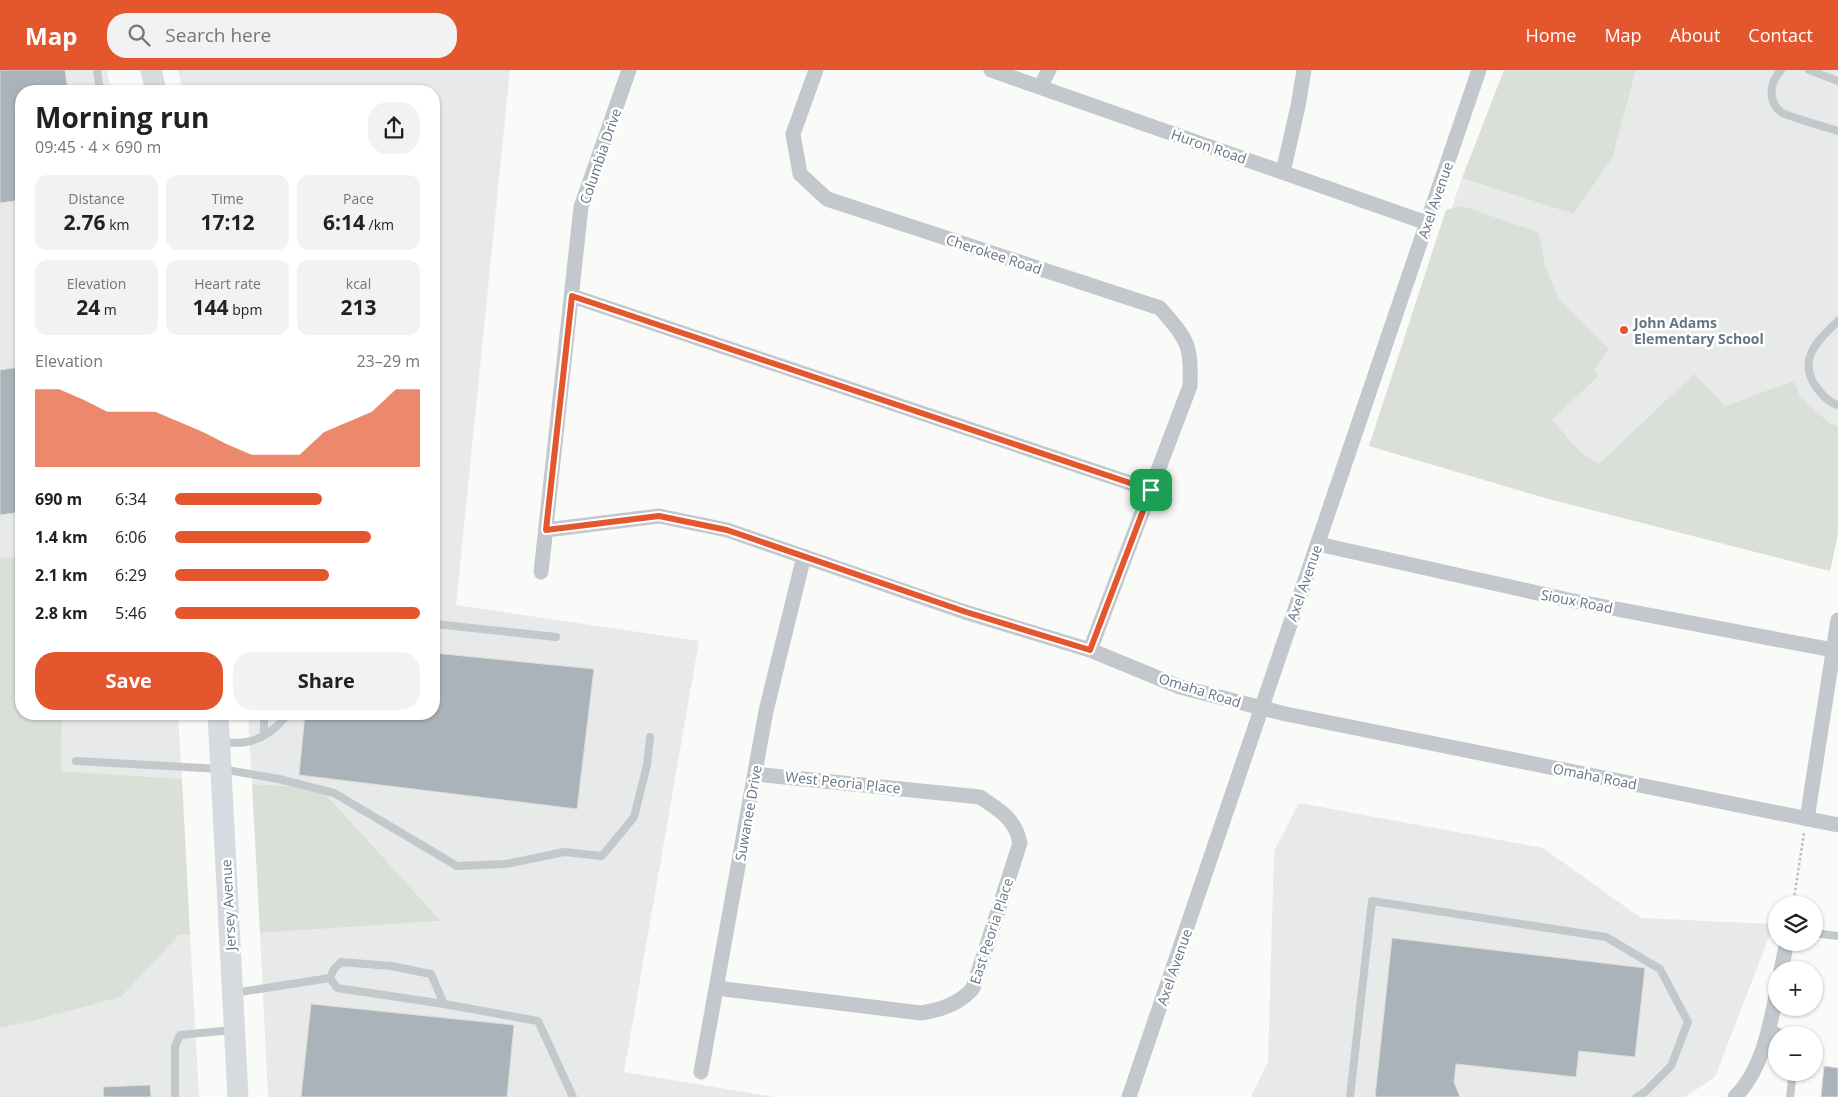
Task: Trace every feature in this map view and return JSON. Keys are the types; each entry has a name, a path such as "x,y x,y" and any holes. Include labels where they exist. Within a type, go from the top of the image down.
{"main road":[{"path":"151,70 155,85"},
{"name":"Jersey Avenue","path":"218,720 238,1097"}],"street":[{"name":"Columbia Drive","path":"541,572 582,207 629,70"},
{"name":"Cherokee Road","path":"816,70 793,134 800,174 827,199 1160,308 1185,337 1191,359 1190,386 1151,490"},
{"name":"Huron Road","path":"992,70 1427,223"},
{"path":"1040,87 1049,70"},
{"path":"1283,172 1304,70"},
{"name":"Axel Avenue","path":"1129,1097 1479,70"},
{"path":"572,296 1151,490 1090,650"},
{"name":"Omaha Road","path":"546,530 659,516 727,530 966,612 1090,650 1180,687 1262,708 1838,825"},
{"name":"Sioux Road","path":"1318,544 1569,600 1836,650"},
{"name":"Suwanee Drive","path":"701,1072 766,711 804,556"},
{"path":"1807,819 1836,650 1838,620"},
{"name":"West Peoria Place","path":"754,774 931,791"},
{"name":"East Peoria Place","path":"716,988 921,1013 953,1004 966,997 973,988 1020,843 1015,825 1008,817 980,797 931,791"},
{"path":"1735,1097 1741,1091 1760,1058 1768,1033"}],"lane":[{"path":"97,70 99,85"},
{"path":"1781,70 1771,86 1773,102 1782,112 1838,131"},
{"path":"1809,70 1838,81"},
{"path":"1838,321 1820,338 1812,349 1808,360 1809,373 1815,385 1832,404 1838,405"},
{"path":"440,625 556,637"},
{"path":"264,720 264,735"},
{"path":"219,742 247,742 264,735 283,720"},
{"path":"76,761 139,766 221,769 334,793 457,866 506,864 564,852 602,856 634,817 647,764 650,737"},
{"path":"1350,1097 1372,901 1606,937 1660,969 1688,1022 1671,1066 1645,1092 1637,1097"},
{"path":"1823,934 1838,936"},
{"path":"330,978 334,969 341,962 391,966 430,974 444,1004"},
{"path":"232,993 330,978"},
{"path":"330,978 337,988 444,1004 538,1022 574,1097"},
{"path":"176,1097 175,1046 180,1035 234,1030"},
{"path":"1790,1097 1792,1081"}],"path":[{"path":"1794,896 1807,819"}],"shaded area":[{"path":"0,70 107,70 110,85 15,85 15,558 0,557"},
{"path":"178,70 510,70 456,605 699,641 624,1072 775,1097 268,1097 260,933 441,921 320,788 252,784 248,720 440,720 440,85 182,85"},
{"path":"1504,70 1636,70 1612,159 1573,214 1462,178"},
{"name":"John Adams Elementary School","path":"1636,70 1838,70 1838,533 1830,571 1549,499 1369,446 1462,178 1573,214 1612,159"},
{"path":"1462,206 1538,232 1544,263 1558,298 1609,349 1594,370 1598,376 1552,420 1580,452 1599,464 1694,374 1725,406 1794,381 1800,397 1829,423 1838,426 1838,533 1830,571 1549,499 1369,446 1446,210"},
{"path":"0,557 15,558 15,720 62,720 61,771 182,779 190,934 179,935 121,997 0,1028"},
{"path":"62,720 178,720 182,779 61,771"},
{"path":"252,784 320,788 441,921 260,933"},
{"path":"1299,803 1543,848 1641,918 1768,924 1768,940 1715,1077 1685,1097 1251,1097 1268,1062 1274,851"},
{"path":"179,934 190,934 199,1097 0,1097 0,1028 121,997"}],"building":[{"path":"0,70 65,70 67,85 15,85 15,201 0,203"},
{"path":"15,368 15,513 0,515 0,370"},
{"path":"440,654 594,669 577,809 299,775 304,720 440,720"},
{"path":"1392,938 1645,968 1635,1057 1579,1051 1576,1077 1456,1064 1454,1082 1460,1097 1375,1097"},
{"path":"311,1004 514,1025 507,1097 301,1097"},
{"path":"1824,1066 1838,1068 1838,1097 1821,1097"},
{"path":"150,1085 151,1097 104,1097 103,1087"}],"place":[{"name":"John Adams Elementary School","path":"1624,330"}],"route":[{"path":"572,296 1151,490 1090,650 966,612 727,530 659,516 546,530 572,296"}]}
